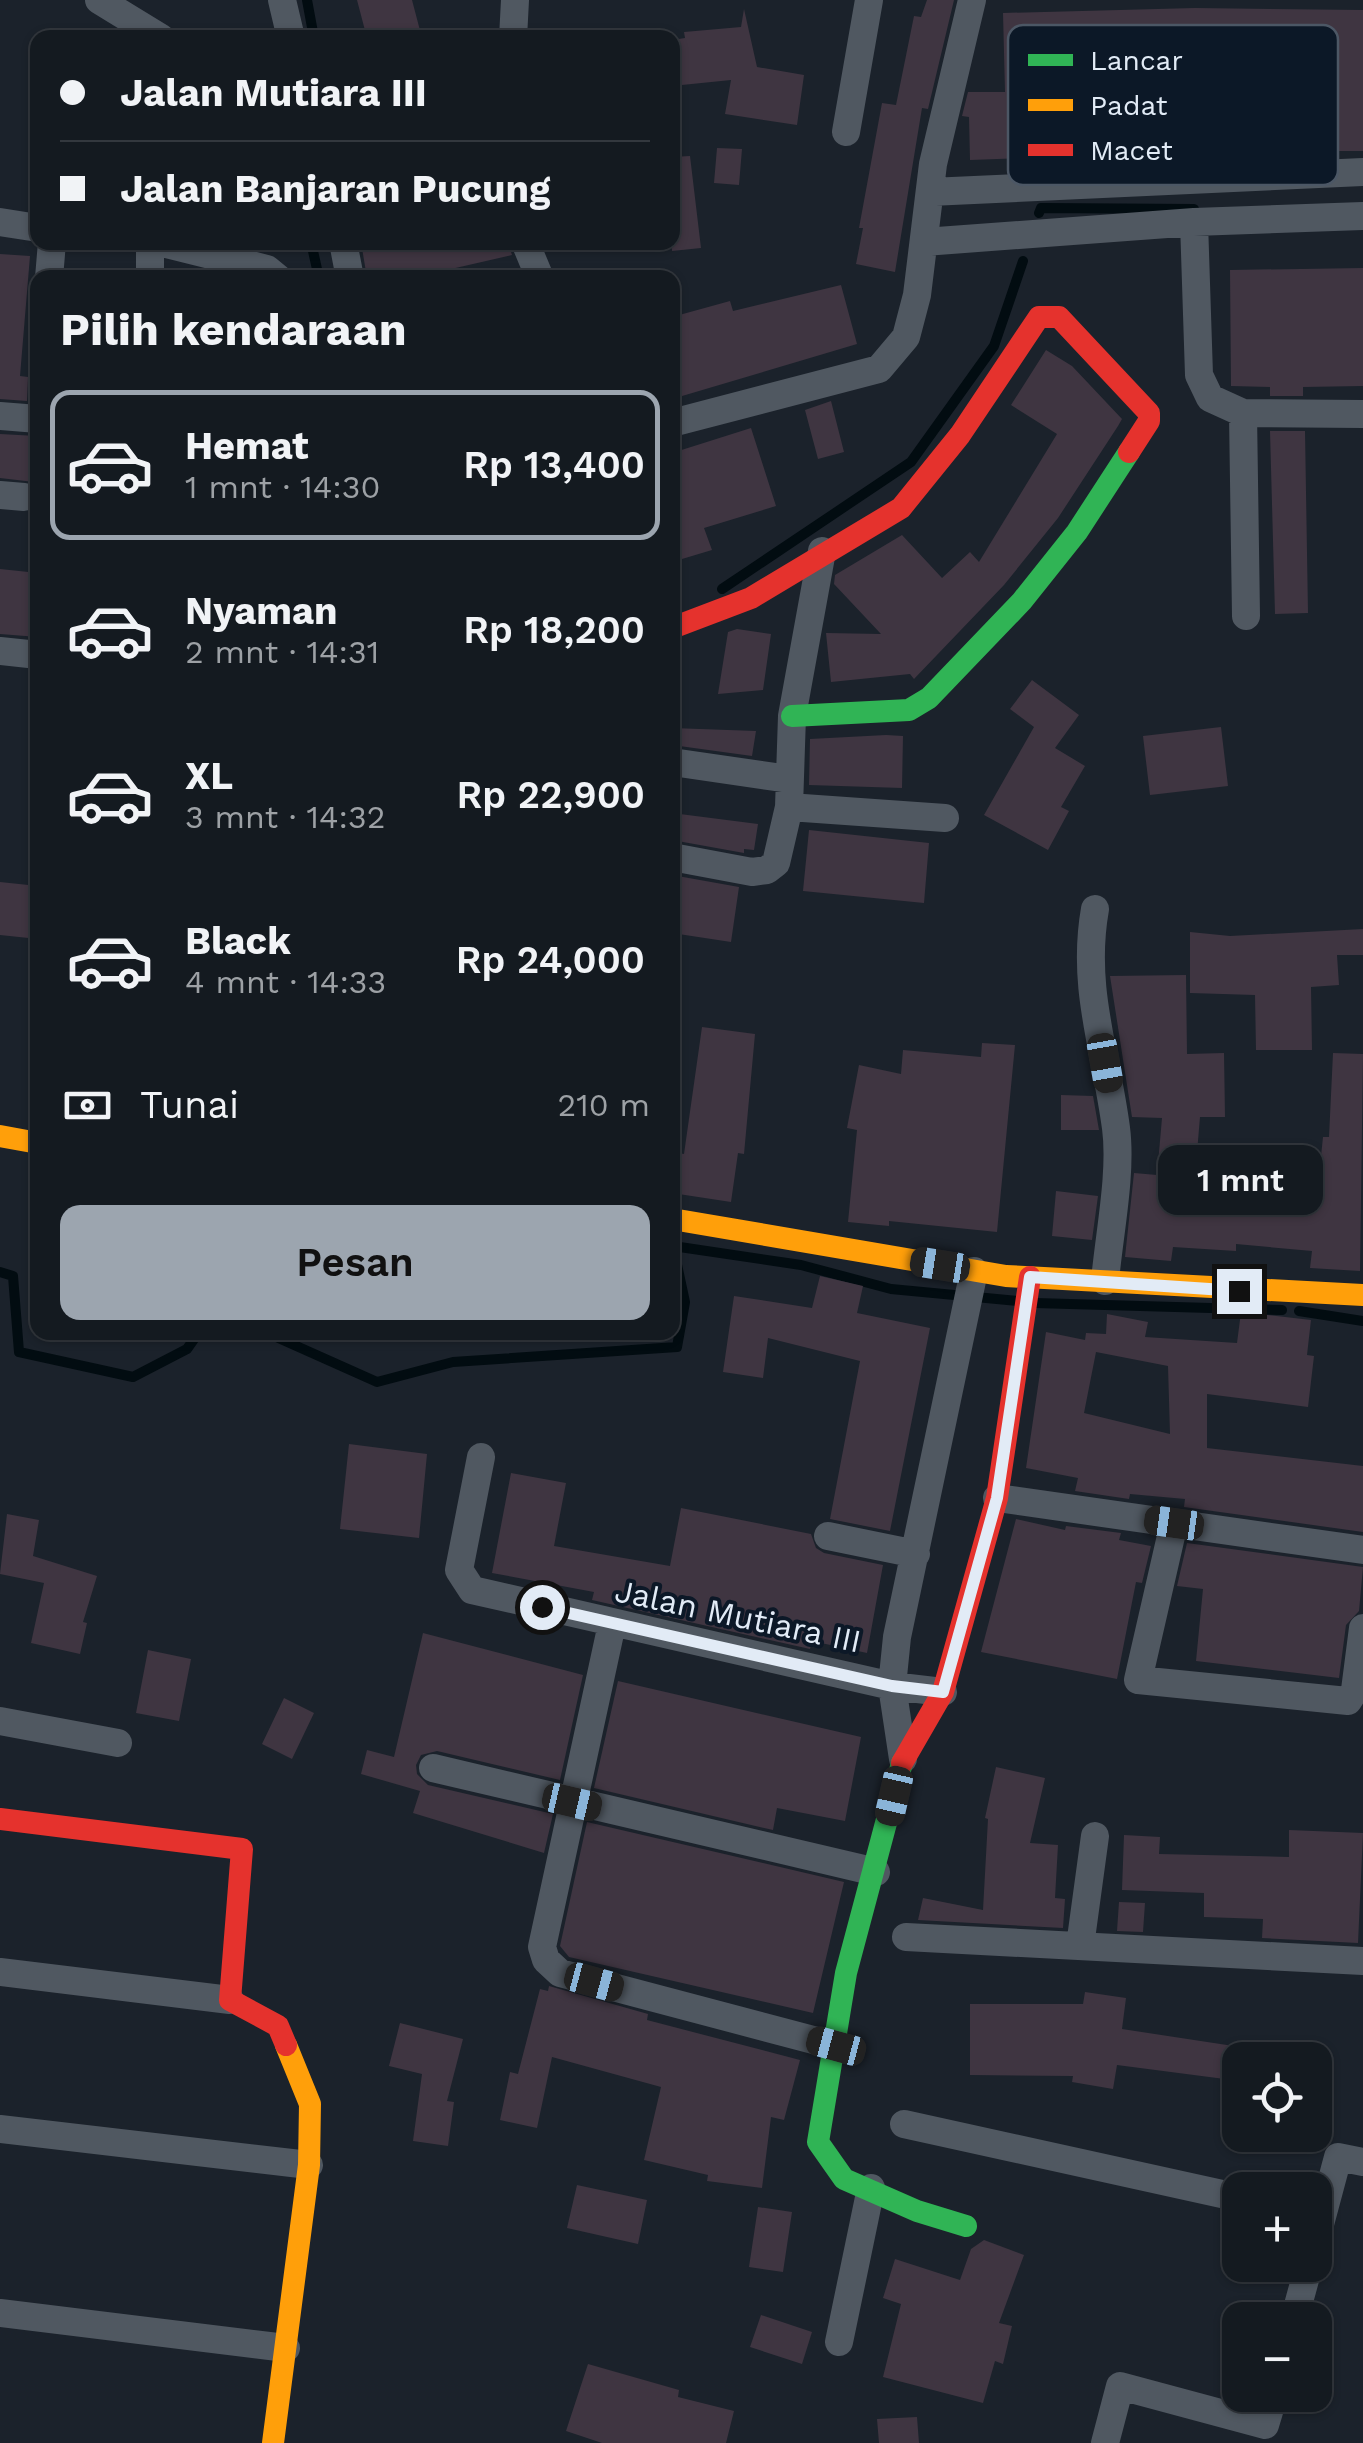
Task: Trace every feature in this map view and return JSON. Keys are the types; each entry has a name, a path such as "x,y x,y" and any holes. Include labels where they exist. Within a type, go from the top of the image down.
{"street":[{"path":"99,0 148,30"},
{"path":"282,0 289,30"},
{"path":"513,30 515,0"},
{"path":"846,132 868,0"},
{"path":"680,421 878,368 906,337 917,295 930,192 972,0"},
{"path":"1338,173 1363,172"},
{"path":"930,192 1082,185"},
{"path":"974,190 976,238"},
{"path":"924,242 1194,222 1363,216"},
{"path":"0,222 30,227"},
{"path":"1194,222 1199,376 1210,398 1243,413 1363,414"},
{"path":"192,250 269,270"},
{"path":"680,625 750,598 822,551 900,508 960,435 1038,318 1048,314 1058,317 1149,413 1150,421 1078,532 1022,602 929,698 908,710 792,716"},
{"path":"1243,413 1246,616"},
{"path":"0,416 30,418"},
{"path":"680,858 752,872 767,870 776,863 789,793 792,716 822,551"},
{"path":"0,651 30,654"},
{"path":"680,764 789,793 945,818"},
{"path":"1095,909 1088,952 1091,999 1117,1133 1105,1281"},
{"path":"0,1136 30,1142"},
{"path":"680,1221 974,1279 1105,1281 1363,1295"},
{"path":"902,1759 892,1686 897,1637 974,1279"},
{"path":"966,2226 917,2211 844,2178 818,2142 846,1973 876,1872 902,1759 943,1692 997,1498 1026,1323 1029,1281"},
{"name":"Jalan Mutiara III","path":"480,1456 461,1551 464,1582 472,1590 892,1686 943,1692"},
{"path":"997,1498 1363,1550"},
{"path":"1174,1523 1138,1680 1348,1702 1355,1690 1363,1628"},
{"path":"828,1536 916,1554"},
{"path":"612,1624 542,1947 546,1960 560,1973 836,2046"},
{"path":"0,1721 118,1743"},
{"path":"433,1768 876,1872"},
{"path":"0,1819 242,1849 230,2000"},
{"path":"1080,1946 1094,1836"},
{"path":"906,1937 1363,1961"},
{"path":"0,1972 230,2000 278,2026 301,2074 310,2104 309,2165 274,2443"},
{"path":"904,2124 1222,2194"},
{"path":"0,2129 309,2165"},
{"path":"1332,2176 1338,2156 1363,2162"},
{"path":"838,2342 871,2188"},
{"path":"0,2313 286,2348"},
{"path":"1104,2443 1120,2386 1263,2434"}],"building":[{"path":"357,0 412,0 420,30 365,30"},
{"path":"927,0 954,0 928,109 922,108 895,272 856,264 863,228 859,228 882,103 896,105 914,16 921,17"},
{"path":"1195,8 1363,10 1363,151 1338,151 1338,25 1008,25 1008,159 970,160 969,117 962,116 968,92 1005,92 1003,13"},
{"path":"744,9 757,67 804,75 797,125 725,114 731,80 680,85 680,39 685,38 684,32 741,27"},
{"path":"717,148 742,149 739,185 714,183"},
{"path":"690,156 701,248 672,251 680,250 680,157"},
{"path":"362,250 510,250 512,255 447,270 366,270"},
{"path":"0,254 30,256 20,376 28,377 27,401 0,399"},
{"path":"1363,268 1363,386 1303,387 1303,396 1270,396 1270,387 1231,386 1230,270"},
{"path":"841,285 857,344 680,397 680,315 730,301 733,311"},
{"path":"1046,350 1072,366 1122,419 1118,426 1058,518 1004,585 914,679 910,674 831,682 826,633 881,634 834,584 835,575 902,535 942,578 970,552 979,562 1057,434 1011,405"},
{"path":"831,401 844,452 818,459 805,410"},
{"path":"751,428 776,506 704,528 712,550 680,560 680,450"},
{"path":"1270,431 1305,431 1308,613 1275,614"},
{"path":"0,434 30,436 30,482 0,478"},
{"path":"0,569 30,572 30,636 0,634"},
{"path":"737,629 771,634 763,690 718,694 728,632"},
{"path":"1032,680 1079,715 1055,748 1085,766 1061,807 1069,811 1048,850 984,815 1034,727 1010,709"},
{"path":"1221,727 1228,786 1150,795 1143,736"},
{"path":"680,728 756,731 752,756 680,746"},
{"path":"903,736 902,788 809,785 810,739"},
{"path":"680,814 758,824 754,850 744,849 744,853 680,841"},
{"path":"809,830 929,843 924,903 803,891"},
{"path":"680,876 739,887 731,942 680,934"},
{"path":"0,882 30,885 30,938 0,935"},
{"path":"1363,929 1363,955 1337,955 1339,985 1311,987 1312,1050 1256,1050 1255,995 1190,993 1190,932 1230,936"},
{"path":"1186,975 1187,1054 1224,1053 1225,1117 1200,1117 1194,1188 1317,1195 1323,1137 1329,1137 1333,1053 1363,1054 1360,1271 1310,1268 1312,1251 1236,1244 1236,1251 1173,1247 1171,1261 1125,1257 1134,1173 1157,1175 1162,1118 1132,1117 1110,976"},
{"path":"702,1027 755,1034 744,1154 738,1153 731,1202 680,1194 680,1153 684,1154"},
{"path":"982,1043 1015,1045 997,1232 889,1221 889,1226 848,1222 857,1130 847,1128 859,1065 901,1074 903,1050 981,1057"},
{"path":"1061,1095 1093,1096 1099,1130 1061,1130"},
{"path":"1056,1191 1098,1196 1092,1240 1052,1236"},
{"path":"820,1276 863,1286 857,1313 930,1328 890,1531 830,1519 860,1361 768,1338 763,1378 723,1372 734,1296 812,1308"},
{"path":"1241,1312 1311,1320 1307,1355 1314,1356 1308,1407 1207,1394 1207,1448 1363,1466 1363,1532 1184,1507 1185,1499 1130,1494 1129,1499 1075,1491 1078,1478 1026,1468 1046,1332 1085,1340 1086,1333 1106,1334 1107,1314 1148,1322 1145,1337 1237,1343","holes":["1096,1352 1168,1366 1170,1434 1084,1413"]},
{"path":"349,1444 427,1454 419,1538 340,1529"},
{"path":"511,1473 566,1483 554,1546 670,1566 681,1508 811,1534 816,1548 824,1553 883,1565 867,1653 812,1641 810,1649 592,1600 594,1592 492,1573"},
{"path":"7,1514 39,1520 33,1556 97,1576 83,1622 87,1623 80,1654 31,1643 44,1583 0,1574"},
{"path":"1016,1519 1065,1530 1066,1526 1121,1533 1119,1540 1151,1546 1142,1583 1136,1582 1117,1679 981,1652"},
{"path":"1187,1543 1363,1567 1359,1611 1346,1625 1339,1678 1196,1661 1203,1589 1177,1586"},
{"path":"423,1633 583,1675 560,1780 437,1751 421,1755 416,1765 417,1774 428,1785 553,1814 544,1853 413,1813 420,1791 361,1774 367,1750 394,1757"},
{"path":"148,1650 191,1659 179,1721 136,1713"},
{"path":"618,1681 861,1737 845,1821 777,1808 773,1830 594,1788"},
{"path":"284,1698 314,1713 292,1759 262,1744"},
{"path":"996,1767 1045,1778 1030,1843 1058,1845 1055,1898 1065,1899 1063,1928 918,1920 923,1898 983,1910 988,1819 985,1818"},
{"path":"587,1822 844,1882 813,2013 569,1957 560,1946"},
{"path":"1289,1830 1363,1833 1358,1943 1262,1938 1263,1919 1204,1917 1204,1893 1122,1890 1124,1835 1160,1837 1159,1854 1289,1857"},
{"path":"1119,1902 1145,1903 1143,1932 1117,1931"},
{"path":"549,1986 648,2014 647,2020 800,2060 784,2120 771,2117 762,2188 707,2181 708,2175 644,2160 661,2087 552,2057 537,2128 500,2120 510,2072 518,2074 540,1989 548,1991"},
{"path":"1085,1992 1126,1998 1122,2029 1222,2044 1222,2079 1117,2065 1113,2089 1072,2082 1073,2076 970,2075 970,2004 1083,2004"},
{"path":"400,2023 463,2039 447,2101 454,2102 448,2146 413,2141 422,2074 389,2066"},
{"path":"577,2185 647,2200 638,2244 567,2228"},
{"path":"758,2207 792,2212 783,2272 749,2267"},
{"path":"984,2240 1024,2255 999,2323 1012,2326 1003,2364 995,2361 983,2403 883,2377 901,2304 883,2298 895,2259 960,2280 971,2249"},
{"path":"761,2315 812,2332 802,2364 750,2347"},
{"path":"588,2364 679,2390 678,2397 734,2411 726,2443 602,2443 566,2431"},
{"path":"917,2417 919,2443 879,2443 877,2419"}],"waterway":[{"path":"307,0 313,30"},
{"path":"1039,213 1041,208 1194,209"},
{"path":"313,250 317,270"},
{"path":"722,589 911,462 994,346 1023,261"},
{"path":"680,1247 801,1265 891,1289 1018,1301"},
{"path":"0,1272 13,1276 19,1352 133,1377 187,1349 193,1340"},
{"path":"680,1279 685,1302 680,1330"},
{"path":"1035,1303 1282,1310"},
{"path":"1299,1311 1363,1321"},
{"path":"283,1340 377,1382 453,1362 677,1347 678,1340"}],"traffic: fast":[{"path":"792,716 909,710 929,698 1022,601 1077,532 1129,452"},
{"path":"902,1763 846,1973 818,2142 844,2179 917,2211 966,2226"}],"traffic: slow":[{"path":"0,1136 30,1142"},
{"path":"680,1220 1006,1276 1363,1295"},
{"path":"273,2443 309,2165 310,2104 286,2045"}],"traffic: jam":[{"path":"680,625 751,598 901,508 960,435 1039,317 1059,317 1149,413 1149,421 1129,452"},
{"path":"902,1763 943,1692 997,1498 1030,1277"},
{"path":"0,1819 242,1849 230,2000 278,2026 286,2045"}],"route":[{"path":"542,1607 694,1638 892,1686 943,1692 997,1498 1026,1326 1030,1277 1239,1291"}]}
